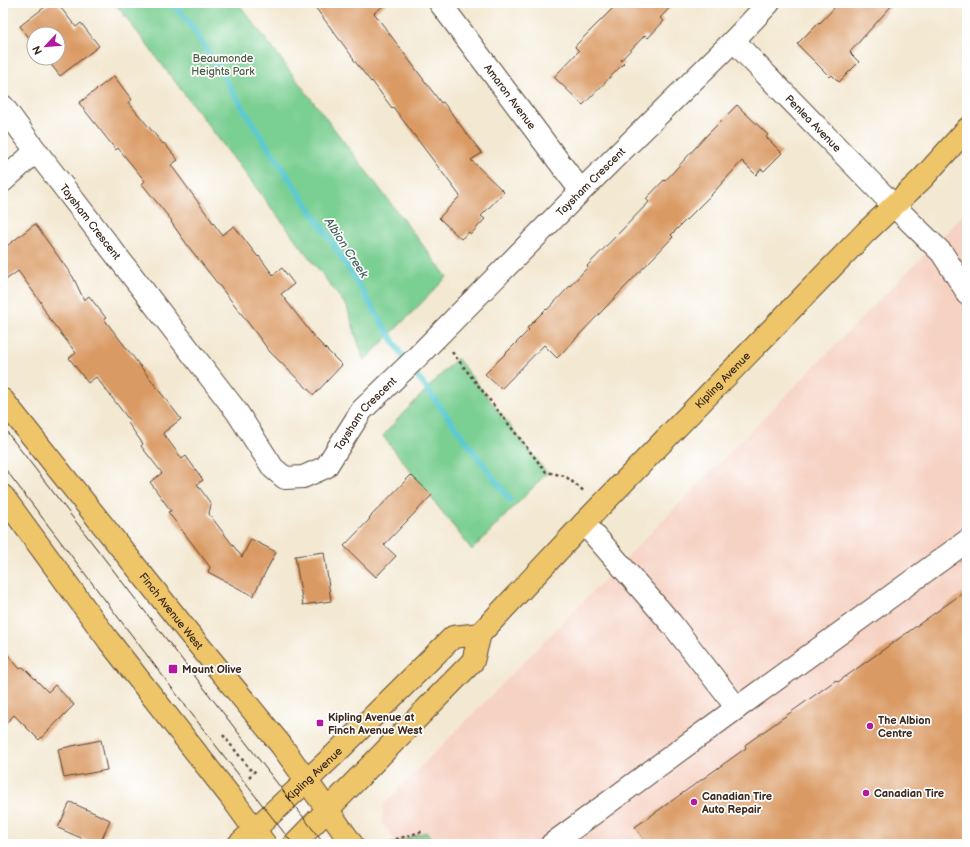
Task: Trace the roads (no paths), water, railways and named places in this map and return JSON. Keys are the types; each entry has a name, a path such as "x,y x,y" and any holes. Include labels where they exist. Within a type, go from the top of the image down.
{"main road":[{"name":"Kipling Avenue","path":"294,844 473,661 480,634 584,523 866,232 923,178 967,129"},
{"name":"Finch Avenue West","path":"3,400 188,632 281,745 352,844"},
{"path":"3,496 109,641 260,837"},
{"name":"Kipling Avenue","path":"239,844 260,837 307,780 453,638 480,634"}],"street":[{"name":"Amaron Avenue","path":"440,3 581,191"},
{"name":"Taysham Crescent","path":"3,106 237,412 272,468 285,478 303,477 326,466 362,410 416,358 438,334 770,3"},
{"name":"Penlea Avenue","path":"734,40 894,206 942,253 967,294"},
{"path":"3,181 36,151"},
{"path":"584,523 671,623 737,708"},
{"path":"552,844 967,541"}],"waterway":[{"name":"Albion Creek","path":"172,3 190,24 262,138 332,242 403,357 510,500"}],"tram line":[{"path":"3,427 324,844"},
{"path":"3,466 213,742 293,844"}],"place":[{"name":"Mount Olive","path":"173,669"},
{"name":"Kipling Avenue at Finch Avenue West","path":"320,723"},
{"name":"The Albion Centre","path":"870,726"},
{"name":"Canadian Tire","path":"866,793"},
{"name":"Canadian Tire Auto Repair","path":"694,802"}],"park label":[{"name":"Beaumonde Heights Park","path":"223,64"}]}
